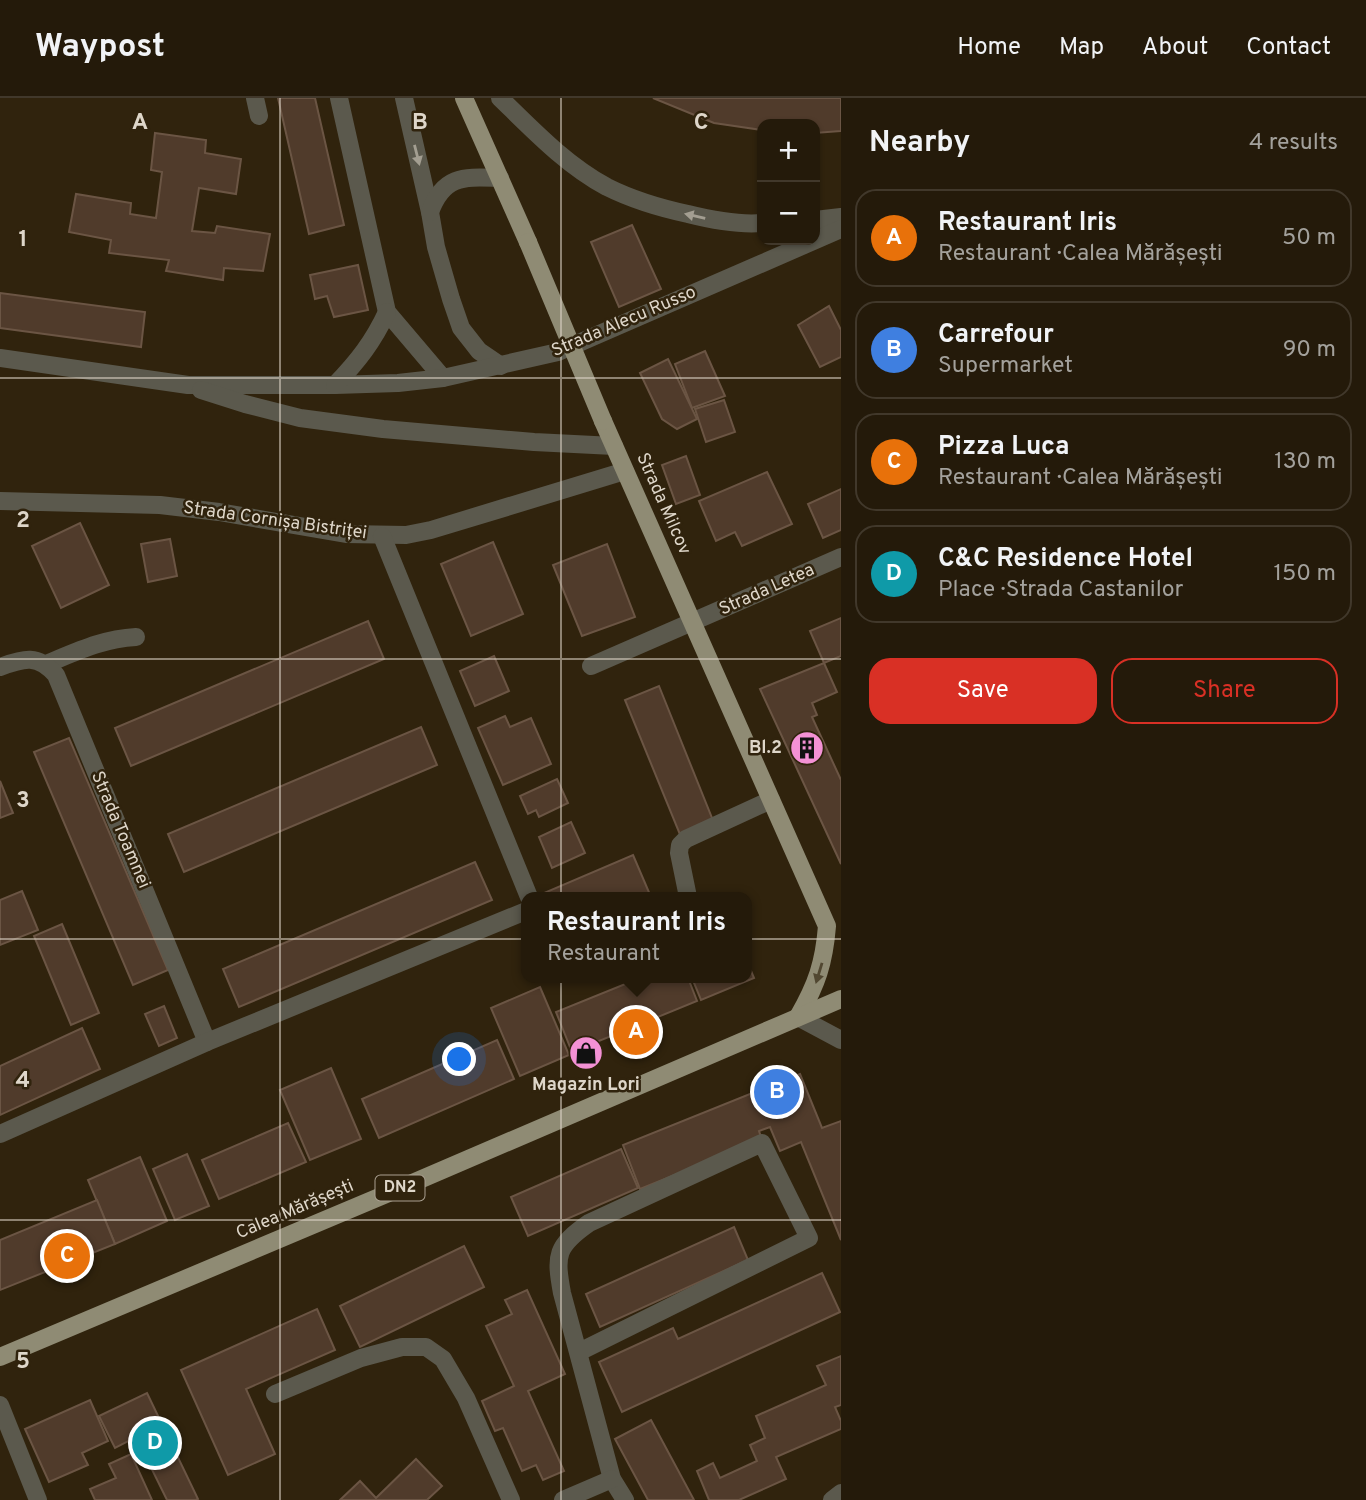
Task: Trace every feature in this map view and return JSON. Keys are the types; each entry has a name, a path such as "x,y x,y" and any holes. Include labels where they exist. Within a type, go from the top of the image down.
{"main road":[{"name":"Strada Milcov","path":"464,98 771,800 834,930"},
{"path":"798,1017 812,993 820,973 825,948 834,930"},
{"name":"DN2","path":"798,1017 841,999"},
{"name":"Calea Mărășești","path":"0,1357 798,1017"}],"street":[{"path":"255,98 259,116"},
{"path":"339,98 387,312 443,378"},
{"path":"404,98 436,247 461,328 479,351 502,366"},
{"path":"500,98 569,162 607,186 653,206 709,219 757,223"},
{"path":"430,212 436,197 451,182 470,177 500,178"},
{"path":"820,219 841,217"},
{"name":"Strada Alecu Russo","path":"0,358 188,385 335,385 443,378 558,352 841,229"},
{"path":"335,385 359,359 387,312"},
{"name":"Strada Alecu Russo","path":"188,385 245,404 300,418 438,434 614,446"},
{"name":"Strada Cornișa Bistriței","path":"0,501 160,505 219,512 346,534 406,535 431,530 625,471"},
{"path":"382,536 527,892"},
{"name":"Strada Letea","path":"591,666 841,557"},
{"path":"0,667 19,660 35,659 46,664 115,638 136,637"},
{"name":"Strada Toamnei","path":"46,664 56,675 207,1042"},
{"path":"687,892 679,853 680,845 686,839 771,800"},
{"path":"0,1134 207,1042 521,913"},
{"path":"798,1017 841,1040"},
{"path":"579,1352 809,1238 762,1143 589,1223 575,1232 561,1248 558,1272 562,1293 612,1479 625,1500"},
{"path":"275,1394 361,1358 402,1347 426,1347 443,1359 466,1398 511,1500"},
{"path":"0,1405 38,1500"},
{"path":"563,1500 612,1479"},
{"path":"832,1500 841,1493"}],"building":[{"path":"278,98 315,98 344,225 309,234"},
{"path":"653,98 841,98 841,131 820,133 820,119 757,119 757,129 714,123"},
{"path":"155,133 206,140 205,153 241,159 236,194 199,188 192,231 215,233 217,226 270,234 263,271 224,268 223,280 166,271 169,260 109,253 111,240 69,232 76,194 131,203 130,214 156,218 162,172 151,170"},
{"path":"632,225 661,289 619,307 591,242"},
{"path":"358,265 368,310 334,317 327,296 315,299 310,275"},
{"path":"0,293 145,312 141,347 0,328"},
{"path":"829,306 841,330 841,357 820,367 798,325"},
{"path":"705,351 725,396 692,408 675,364"},
{"path":"668,359 697,419 677,429 662,419 640,373"},
{"path":"724,400 735,432 706,442 695,409"},
{"path":"686,456 700,495 676,504 662,465"},
{"path":"767,472 792,524 742,546 735,532 716,541 699,501"},
{"path":"841,489 841,530 823,538 808,504"},
{"path":"80,523 109,585 61,608 32,546"},
{"path":"170,539 177,576 148,582 141,544"},
{"path":"493,542 523,614 471,636 441,564"},
{"path":"607,544 635,617 582,636 553,565"},
{"path":"841,618 841,656 824,663 810,631"},
{"path":"368,621 384,659 131,766 115,728"},
{"path":"494,656 509,691 475,706 460,671"},
{"name":"Bl.2","path":"824,663 837,692 812,703 817,715 812,717 841,780 841,864 760,689"},
{"path":"659,686 714,823 681,837 625,700"},
{"path":"505,716 510,727 531,718 551,764 503,785 478,728"},
{"path":"421,727 437,765 184,872 168,834"},
{"path":"69,738 168,970 133,985 34,752"},
{"path":"557,779 568,803 539,817 536,810 528,814 520,796"},
{"path":"0,781 13,813 0,818"},
{"path":"571,822 585,853 552,868 539,837"},
{"path":"633,855 649,892 546,892"},
{"path":"475,862 492,900 239,1007 223,969"},
{"path":"22,891 38,930 0,945 0,900"},
{"path":"62,924 99,1013 71,1025 34,936"},
{"path":"628,983 690,983 697,1001 572,1052 556,1012"},
{"path":"694,983 742,983 701,1000"},
{"path":"540,987 569,1055 520,1076 491,1008"},
{"path":"164,1006 177,1038 159,1046 145,1014"},
{"path":"82,1028 100,1069 0,1115 0,1066"},
{"path":"497,1040 514,1079 379,1138 362,1099"},
{"path":"331,1068 361,1139 310,1160 280,1090"},
{"path":"800,1074 822,1128 841,1121 841,1240 801,1142 780,1151 770,1127 759,1131 762,1140 640,1189 623,1145"},
{"path":"288,1123 306,1162 219,1199 202,1160"},
{"path":"621,1149 638,1188 528,1236 511,1197"},
{"path":"187,1154 209,1206 175,1220 153,1169"},
{"path":"140,1157 167,1221 115,1244 88,1180"},
{"path":"97,1200 115,1244 0,1290 0,1240"},
{"path":"734,1227 748,1260 600,1327 586,1294"},
{"path":"464,1246 484,1287 360,1347 340,1306"},
{"path":"822,1273 840,1312 622,1412 599,1362 673,1328 678,1339"},
{"path":"527,1290 565,1374 528,1391 564,1471 543,1480 536,1465 522,1471 503,1428 495,1431 482,1401 514,1386 486,1326 512,1314 505,1300"},
{"path":"317,1309 335,1350 246,1389 275,1454 228,1475 181,1370"},
{"path":"841,1356 841,1405 835,1407 841,1421 841,1429 776,1457 786,1479 739,1500 709,1500 697,1471 713,1463 720,1478 757,1461 750,1445 765,1438 756,1416 826,1385 817,1366"},
{"path":"147,1393 198,1499 196,1500 167,1500 136,1437 115,1448 99,1416"},
{"path":"90,1400 108,1441 82,1453 88,1465 49,1482 25,1429"},
{"path":"651,1420 694,1500 648,1500 615,1439"},
{"path":"131,1454 152,1500 95,1500 90,1489 116,1478 109,1464"},
{"path":"416,1459 442,1486 427,1500 340,1500 360,1481 376,1498"}],"place":[{"name":"Bl.2","path":"807,748"},
{"name":"Restaurant Iris","path":"636,1032"},
{"name":"Magazin Lori","path":"586,1053"},
{"name":"Carrefour","path":"777,1092"},
{"name":"Pizza Luca","path":"67,1256"},
{"name":"C&C Residence Hotel","path":"155,1443"}]}
